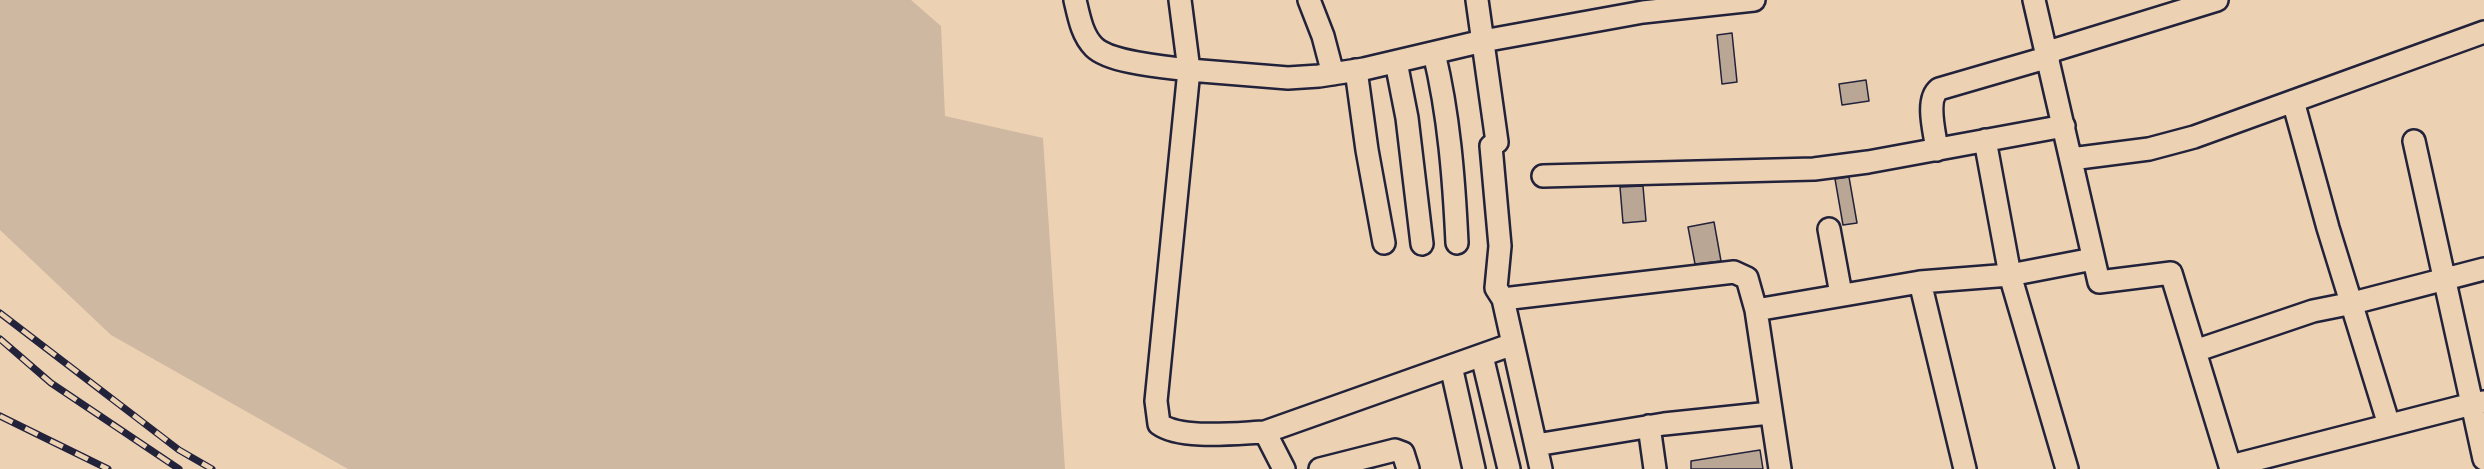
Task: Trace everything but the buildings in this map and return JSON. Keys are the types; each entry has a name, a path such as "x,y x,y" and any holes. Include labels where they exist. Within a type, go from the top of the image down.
{"street":[{"path":"1074,0 1085,34 1095,49 1123,60 1189,70 1288,78 1356,70 1653,5 1754,0"},
{"path":"1180,0 1189,70 1156,401 1156,416 1159,424 1171,430 1223,434 1265,432 1513,344"},
{"path":"1309,0 1323,36 1333,74"},
{"path":"1477,0 1497,142 1491,146 1500,246 1496,288 1503,299 1541,469"},
{"path":"2034,0 2099,282 2171,273 2231,468 2478,403"},
{"path":"1937,150 1932,102 1935,92 1939,89 2217,0"},
{"path":"2071,159 2149,149 2194,138 2484,32"},
{"path":"1434,53 1445,106 1457,243"},
{"path":"1396,62 1409,138 1422,244"},
{"path":"1356,70 1367,150 1384,243"},
{"path":"2293,101 2328,228 2389,425"},
{"path":"1543,176 1814,170 2064,126"},
{"path":"1985,140 2010,274 2067,469"},
{"path":"2414,141 2443,280 2478,403 2484,459"},
{"path":"1829,229 1841,294"},
{"path":"1756,310 1920,282 2010,274 2093,259"},
{"path":"2195,351 2313,311 2484,269"},
{"path":"1503,299 1734,272 1747,278 1756,310 1780,469"},
{"path":"1920,282 1965,469"},
{"path":"1482,356 1509,469"},
{"path":"1451,366 1474,469"},
{"path":"1536,445 1649,426 1770,413"},
{"path":"1649,426 1655,469"},
{"path":"1265,432 1284,469"},
{"path":"1320,469 1395,450 1403,453 1408,469"}],"shaded area":[{"path":"0,0 911,0 941,26 945,116 1043,138 1065,469 348,469 111,335 0,230"}],"railway":[{"path":"0,313 179,450 212,469"},
{"path":"0,339 51,383 179,469"},
{"path":"0,416 108,469"}]}
